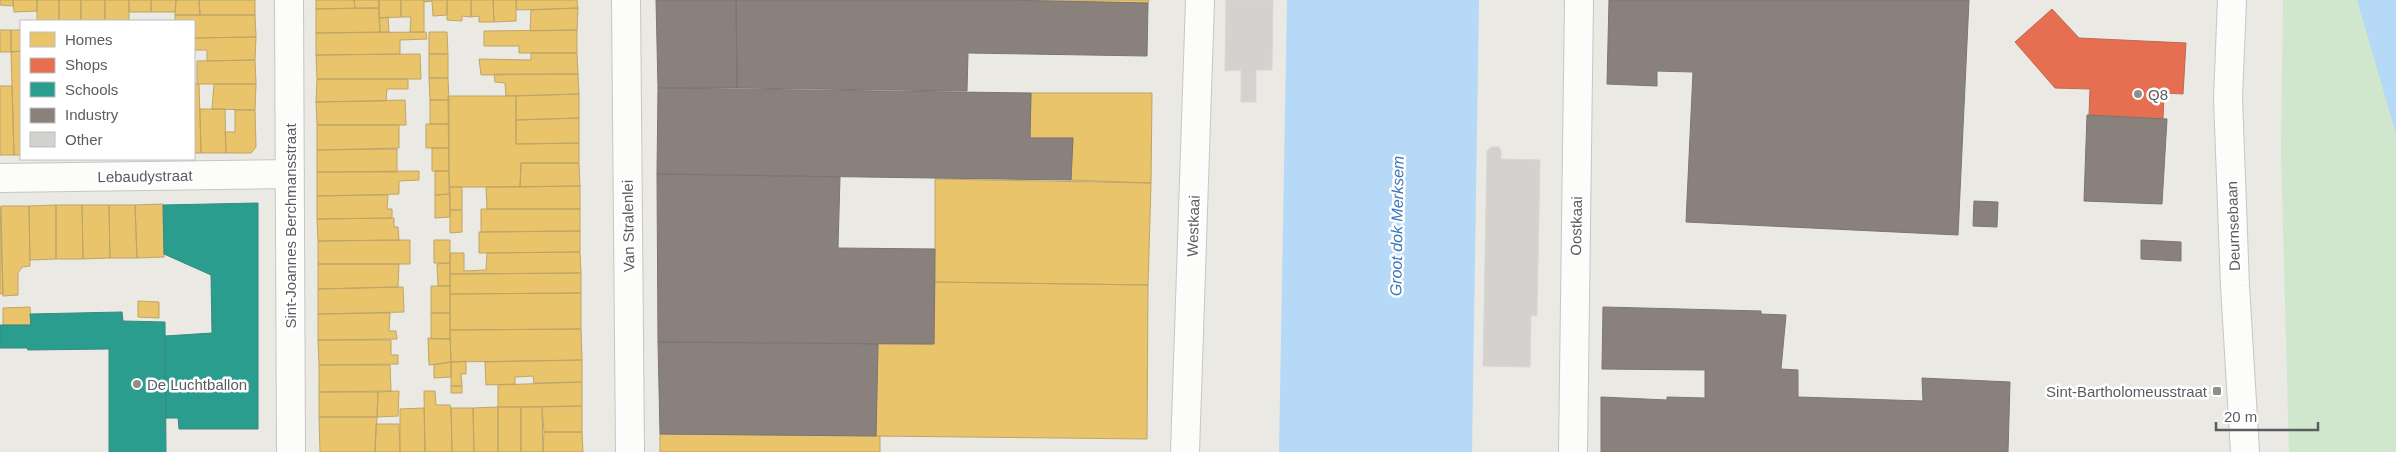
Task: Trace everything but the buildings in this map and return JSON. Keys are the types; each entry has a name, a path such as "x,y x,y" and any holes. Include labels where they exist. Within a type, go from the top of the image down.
{"street":[{"name":"Sint-Joannes Berchmansstraat","path":"289,0 291,452"},
{"name":"Van Stralenlei","path":"626,0 630,452"},
{"name":"Westkaai","path":"1185,452 1200,0"},
{"name":"Oostkaai","path":"1573,452 1579,0"},
{"name":"Deurnsebaan","path":"2232,0 2228,98 2235,286 2245,452"},
{"name":"Lebaudystraat","path":"0,178 290,174"}],"green space":[{"path":"2283,0 2396,0 2396,452 2289,452 2281,152"}],"water":[{"name":"Groot dok Merksem","path":"1287,0 1479,0 1472,452 1279,452"},
{"path":"2357,0 2396,0 2396,134"}],"place":[{"name":"Q8","path":"2138,94"},
{"name":"De Luchtballon","path":"137,384"},
{"name":"Sint-Bartholomeusstraat","path":"2217,391"}]}
